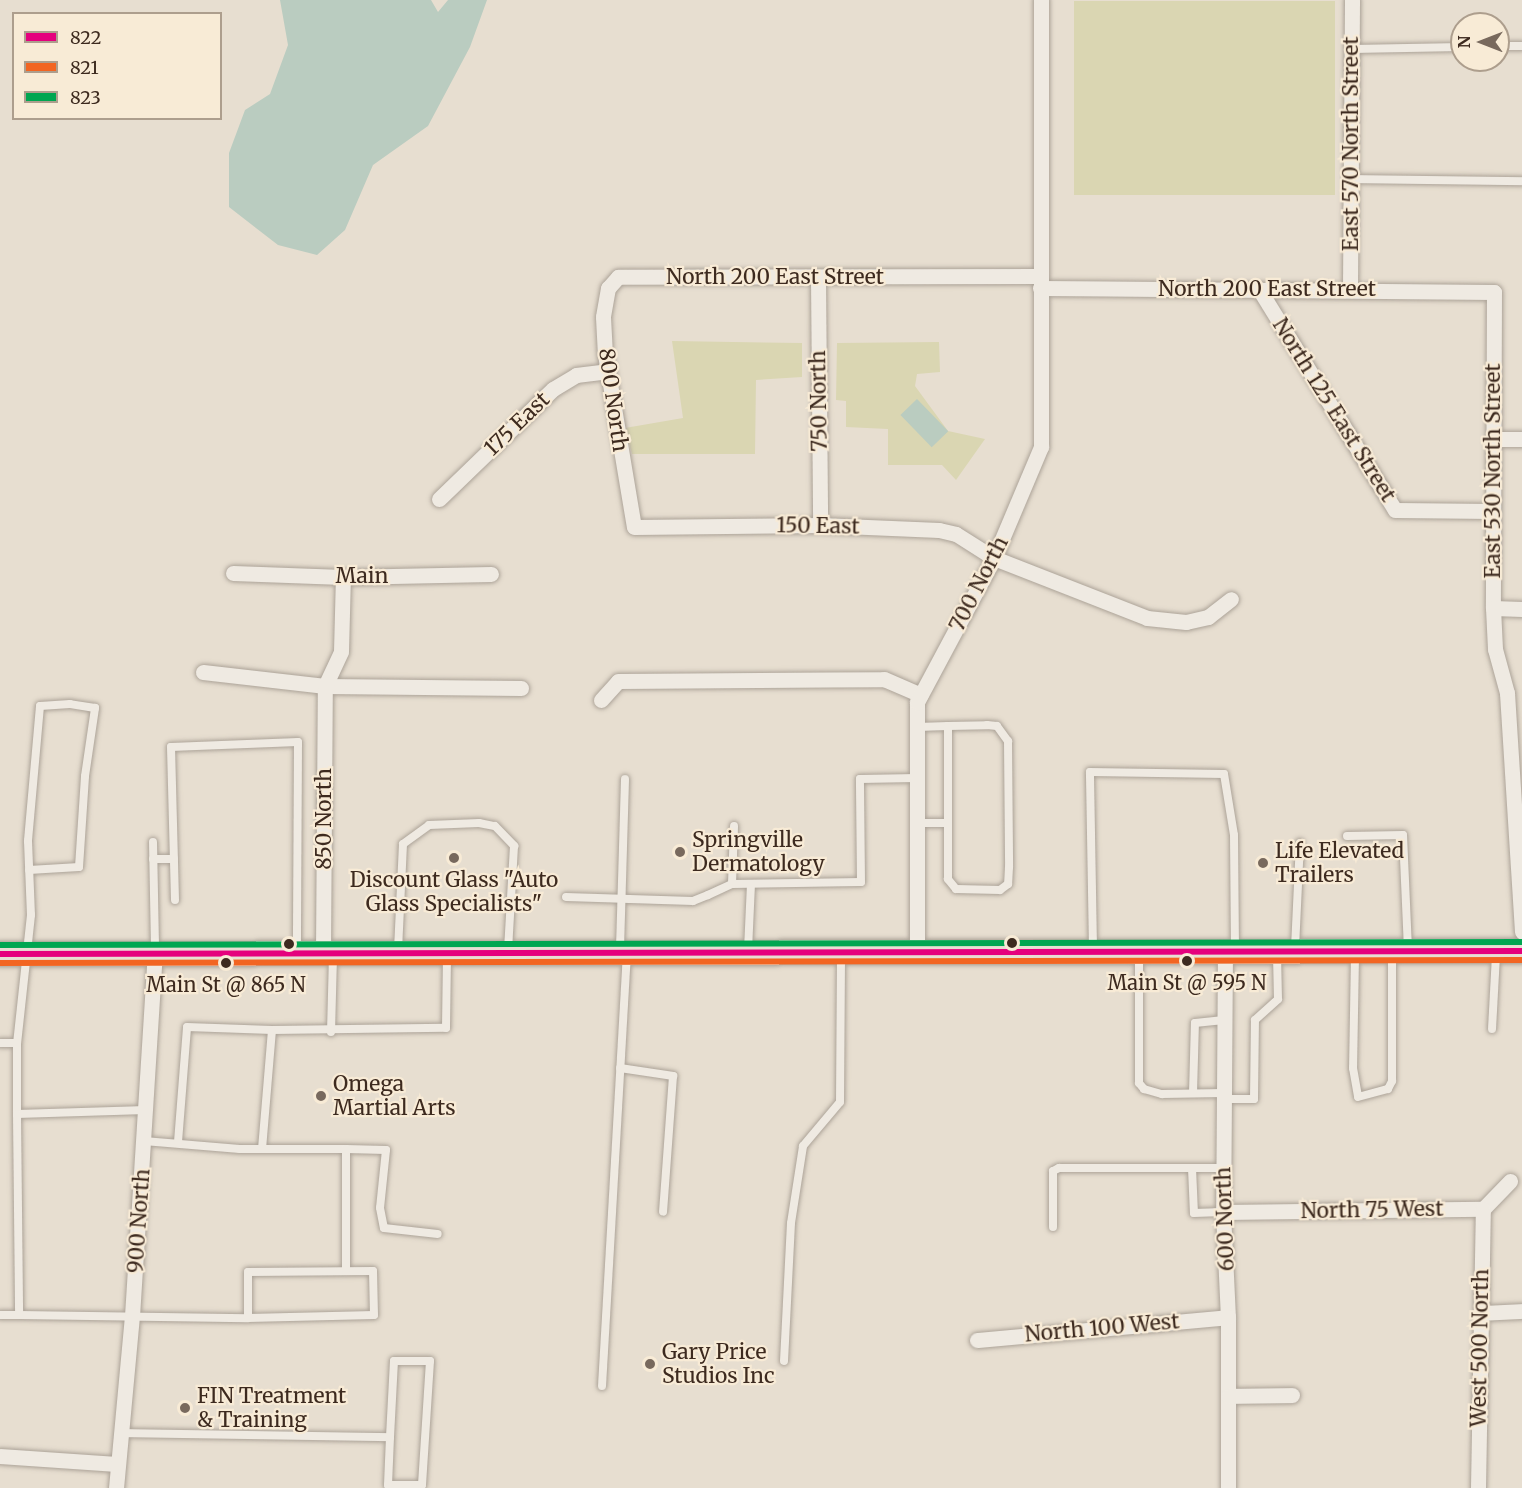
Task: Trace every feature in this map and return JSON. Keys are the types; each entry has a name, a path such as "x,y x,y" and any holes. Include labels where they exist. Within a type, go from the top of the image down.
{"main road":[{"path":"0,954 1139,949 1522,951"}],"street":[{"name":"700 North","path":"917,950 917,727 921,695 994,558 1041,447 1041,0"},
{"name":"East 570 North Street","path":"1350,288 1352,0"},
{"name":"North 200 East Street","path":"618,277 818,277 1259,289 1350,288 1494,292"},
{"name":"800 North","path":"618,277 608,288 603,317 606,371 634,527"},
{"name":"750 North","path":"818,277 820,525"},
{"name":"North 125 East Street","path":"1259,289 1395,510 1492,512"},
{"name":"East 530 North Street","path":"1494,292 1492,608 1495,650 1507,693 1522,932"},
{"name":"175 East","path":"439,500 553,389 576,375 606,371"},
{"path":"1493,439 1522,439"},
{"name":"150 East","path":"634,527 820,525 939,530 956,534 994,558 1147,618 1186,622 1208,617 1231,599"},
{"name":"Main","path":"233,573 343,577 491,574"},
{"path":"325,686 341,651 343,577"},
{"path":"1492,608 1522,609"},
{"path":"203,672 325,686 520,688"},
{"path":"601,700 618,681 884,679 921,695"},
{"name":"850 North","path":"325,686 328,952"},
{"name":"600 North","path":"1228,1488 1228,1317 1223,1168 1224,1020 1230,949"},
{"name":"900 North","path":"116,1488 132,1316 155,954"},
{"path":"1483,1209 1510,1181"},
{"name":"North 75 West","path":"1223,1212 1483,1209"},
{"name":"West 500 North","path":"1478,1488 1483,1209"},
{"path":"1481,1312 1522,1311"},
{"name":"North 100 West","path":"977,1340 1228,1317"},
{"path":"1229,1396 1292,1395"},
{"path":"0,1456 117,1464"}],"lane":[{"path":"1352,49 1450,47"},
{"path":"1351,179 1522,181"},
{"path":"19,1315 17,1043 24,954 31,915 29,870 40,706 70,704 94,708 85,776 79,867 29,870"},
{"path":"917,727 948,726 997,726 1008,741 1010,856 1005,888 965,891 950,885 947,823 948,726"},
{"path":"175,900 171,747 298,742 297,952"},
{"path":"1093,950 1090,772 1224,774 1234,835 1230,949"},
{"path":"566,897 693,901 732,884 861,882 860,779 917,778"},
{"path":"602,1386 620,1068 624,953 620,898 625,779"},
{"path":"398,952 404,844 429,825 479,823 495,826 514,846 508,953"},
{"path":"917,823 947,823"},
{"path":"732,884 734,826"},
{"path":"1347,836 1403,835 1400,950 1392,1081 1381,1093 1358,1097 1353,1068 1356,950"},
{"path":"153,842 155,954"},
{"path":"1139,949 1139,1083 1144,1089 1162,1094 1193,1093 1254,1099 1256,1020 1278,999 1300,843"},
{"path":"153,859 174,859"},
{"path":"748,952 751,884"},
{"path":"784,1361 791,1223 803,1146 840,1102 841,951"},
{"path":"1492,1029 1497,951"},
{"path":"328,952 331,1032"},
{"path":"178,1142 188,1027 331,1032 446,1028 447,952"},
{"path":"1193,1093 1195,1023 1224,1020"},
{"path":"262,1149 272,1030"},
{"path":"0,1043 17,1043"},
{"path":"620,1068 673,1076 663,1212"},
{"path":"17,1114 146,1110"},
{"path":"144,1141 262,1149 386,1150 380,1208 384,1227 400,1233 438,1234"},
{"path":"346,1149 346,1271"},
{"path":"1053,1227 1053,1171 1059,1168 1223,1168"},
{"path":"1192,1168 1194,1213 1223,1212"},
{"path":"0,1315 248,1318 374,1315 373,1271 248,1272 248,1318"},
{"path":"394,1361 430,1361 422,1485 388,1485 390,1437 394,1361"},
{"path":"121,1433 390,1437"}],"shaded area":[{"path":"280,0 431,0 438,12 448,0 487,0 470,47 428,126 373,165 345,230 317,255 278,245 229,207 229,153 245,110 270,94 288,45"},
{"path":"1074,1 1335,1 1335,195 1074,195"},
{"path":"672,341 802,343 802,377 756,380 755,454 632,454 625,428 683,418"},
{"path":"939,342 940,372 917,374 915,386 948,431 985,439 956,480 942,465 888,465 888,429 846,427 846,401 836,400 837,343"},
{"path":"917,399 948,431 932,447 900,415"}],"transit line":[{"name":"823","path":"0,945 1522,942"},
{"name":"822","path":"0,954 1522,951"},
{"name":"821","path":"0,963 1522,960"}],"place":[{"name":"Springville Dermatology","path":"680,852"},
{"name":"Discount Glass \"Auto Glass Specialists\"","path":"454,858"},
{"name":"Life Elevated Trailers","path":"1263,863"},
{"name":"Main St @ 595 N","path":"1187,961"},
{"name":"Main St @ 865 N","path":"226,963"},
{"name":"Omega Martial Arts","path":"321,1096"},
{"name":"Gary Price Studios Inc","path":"650,1364"},
{"name":"FIN Treatment & Training","path":"185,1408"}]}
